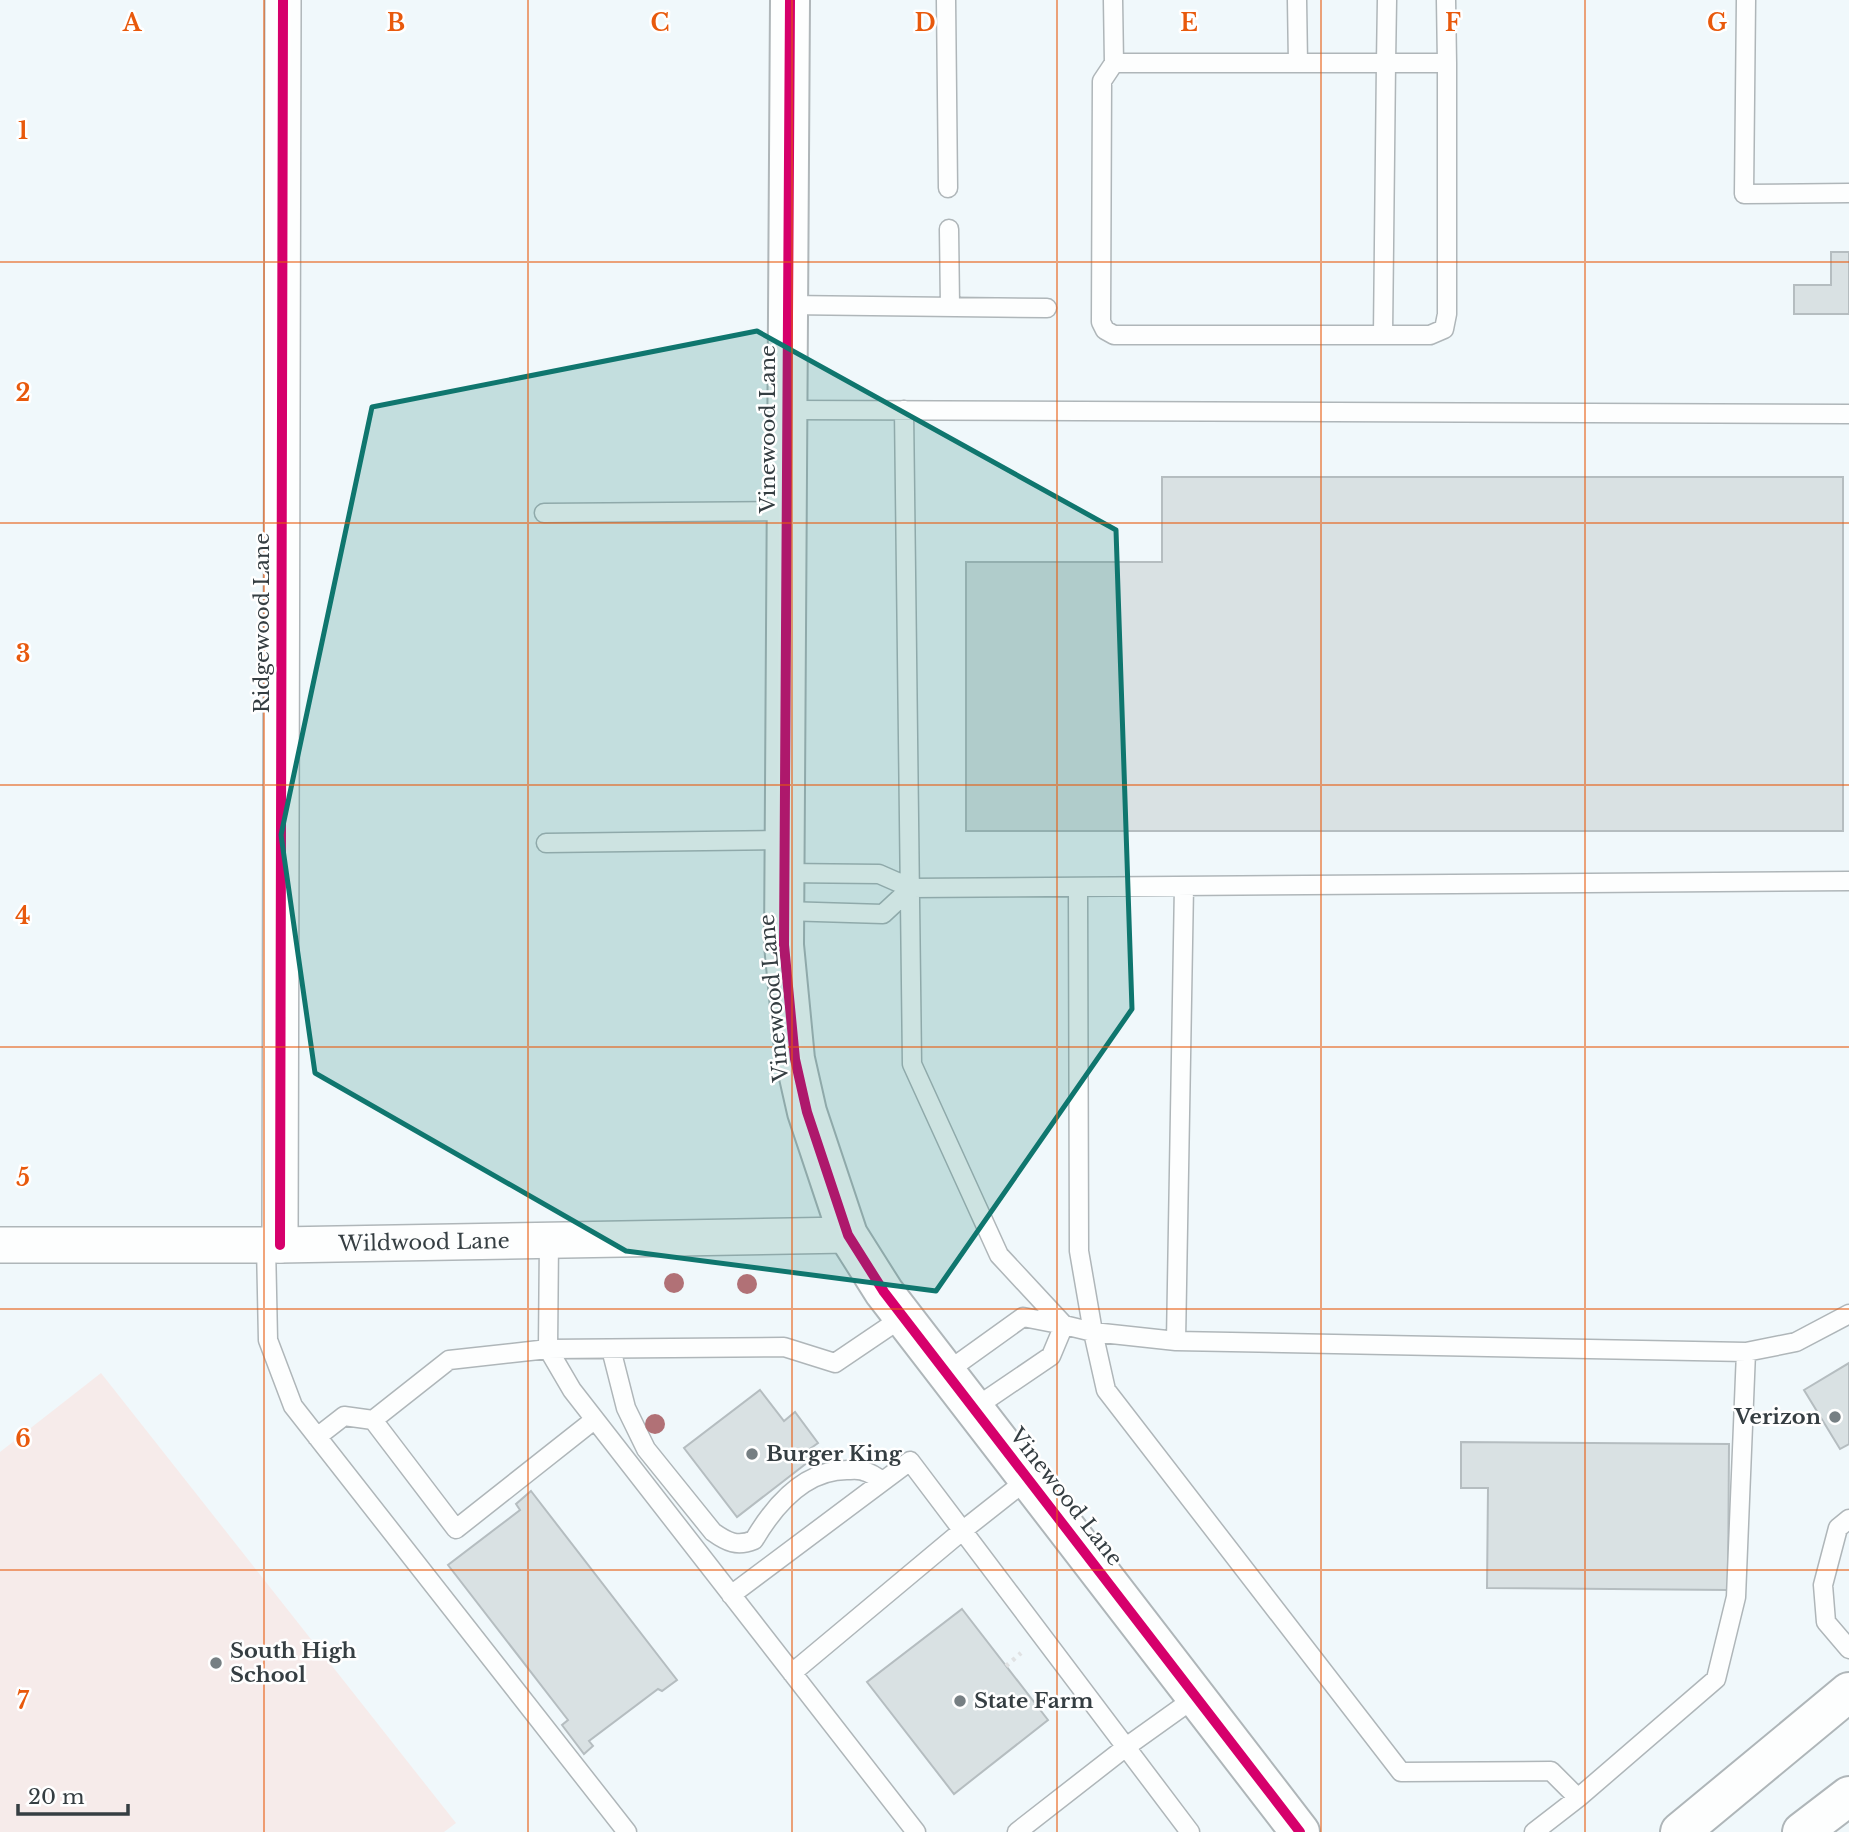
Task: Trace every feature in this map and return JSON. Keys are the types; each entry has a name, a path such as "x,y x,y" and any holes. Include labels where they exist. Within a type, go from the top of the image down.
{"street":[{"name":"Ridgewood Lane","path":"273,1245 283,0"},
{"name":"Vinewood Lane","path":"790,0 784,945 795,1059 807,1112 848,1235 884,1292 1300,1832"},
{"name":"Wildwood Lane","path":"0,1245 273,1245 848,1235"},
{"path":"1680,1832 1849,1692"},
{"path":"1806,1828 1849,1796"},
{"path":"1806,1828 1849,1814"}],"lane":[{"path":"946,0 948,188"},
{"path":"1113,0 1114,63 1102,81 1101,322 1105,330 1114,335 1430,335 1444,329 1446,0"},
{"path":"1297,0 1298,63"},
{"path":"1383,335 1387,0"},
{"path":"1745,0 1744,194 1849,194"},
{"path":"1114,63 1447,63"},
{"path":"949,229 950,306"},
{"path":"788,305 1047,308"},
{"path":"788,410 1849,414"},
{"path":"904,410 912,1064 999,1255 1064,1325"},
{"path":"544,513 787,511"},
{"path":"546,843 784,856 879,874 911,888 1849,881"},
{"path":"1176,1340 1184,886"},
{"path":"1077,887 1079,1251 1106,1390 1401,1772 1551,1771 1578,1798"},
{"path":"784,911 883,914 911,888"},
{"path":"549,1240 548,1349 572,1390 916,1832"},
{"path":"273,1245 268,1340 293,1406 627,1832"},
{"path":"946,1373 1023,1317 1093,1332 1176,1340 1746,1352 1796,1342 1849,1314"},
{"path":"373,1420 449,1360 548,1349 784,1347 835,1363 903,1317"},
{"path":"973,1409 1051,1356 1064,1325"},
{"path":"611,1349 626,1408 646,1449 713,1532 725,1541 735,1544 754,1540 787,1496 813,1477 833,1470 863,1470 883,1481"},
{"path":"1534,1832 1578,1798 1716,1679 1736,1597 1746,1352"},
{"path":"317,1437 344,1416 373,1420 456,1530 594,1420"},
{"path":"731,1595 909,1461 1190,1832"},
{"path":"792,1673 1028,1479"},
{"path":"1849,1519 1838,1528 1823,1585 1826,1622 1849,1649"},
{"path":"1017,1832 1126,1747 1196,1697"}],"highlighted area":[{"path":"757,331 1116,530 1132,1009 936,1291 626,1251 315,1073 281,835 372,407"}],"shaded area":[{"name":"South High School","path":"101,1373 456,1823 444,1832 0,1832 0,1452"}],"building":[{"path":"1831,252 1849,252 1849,314 1794,314 1794,285 1831,285"},
{"path":"1162,477 1843,477 1843,831 966,831 966,562 1162,562"},
{"name":"Verizon","path":"1849,1363 1849,1444 1840,1449 1804,1390"},
{"path":"760,1390 784,1421 795,1412 818,1443 807,1451 812,1459 737,1517 684,1448"},
{"path":"1461,1442 1729,1444 1728,1590 1487,1588 1488,1488 1461,1488"},
{"path":"531,1491 677,1680 662,1691 658,1689 589,1741 593,1746 584,1754 562,1725 568,1720 448,1565 520,1510 516,1504"},
{"path":"962,1609 1048,1720 954,1794 867,1682"}],"cycle path":[{"path":"280,1245 283,0"},
{"path":"790,0 784,945 795,1059 807,1112 848,1235 884,1292 1300,1832"}],"place":[{"name":"Verizon","path":"1835,1417"},
{"name":"Burger King","path":"752,1454"},
{"name":"South High School","path":"216,1663"},
{"name":"State Farm","path":"960,1701"}]}
